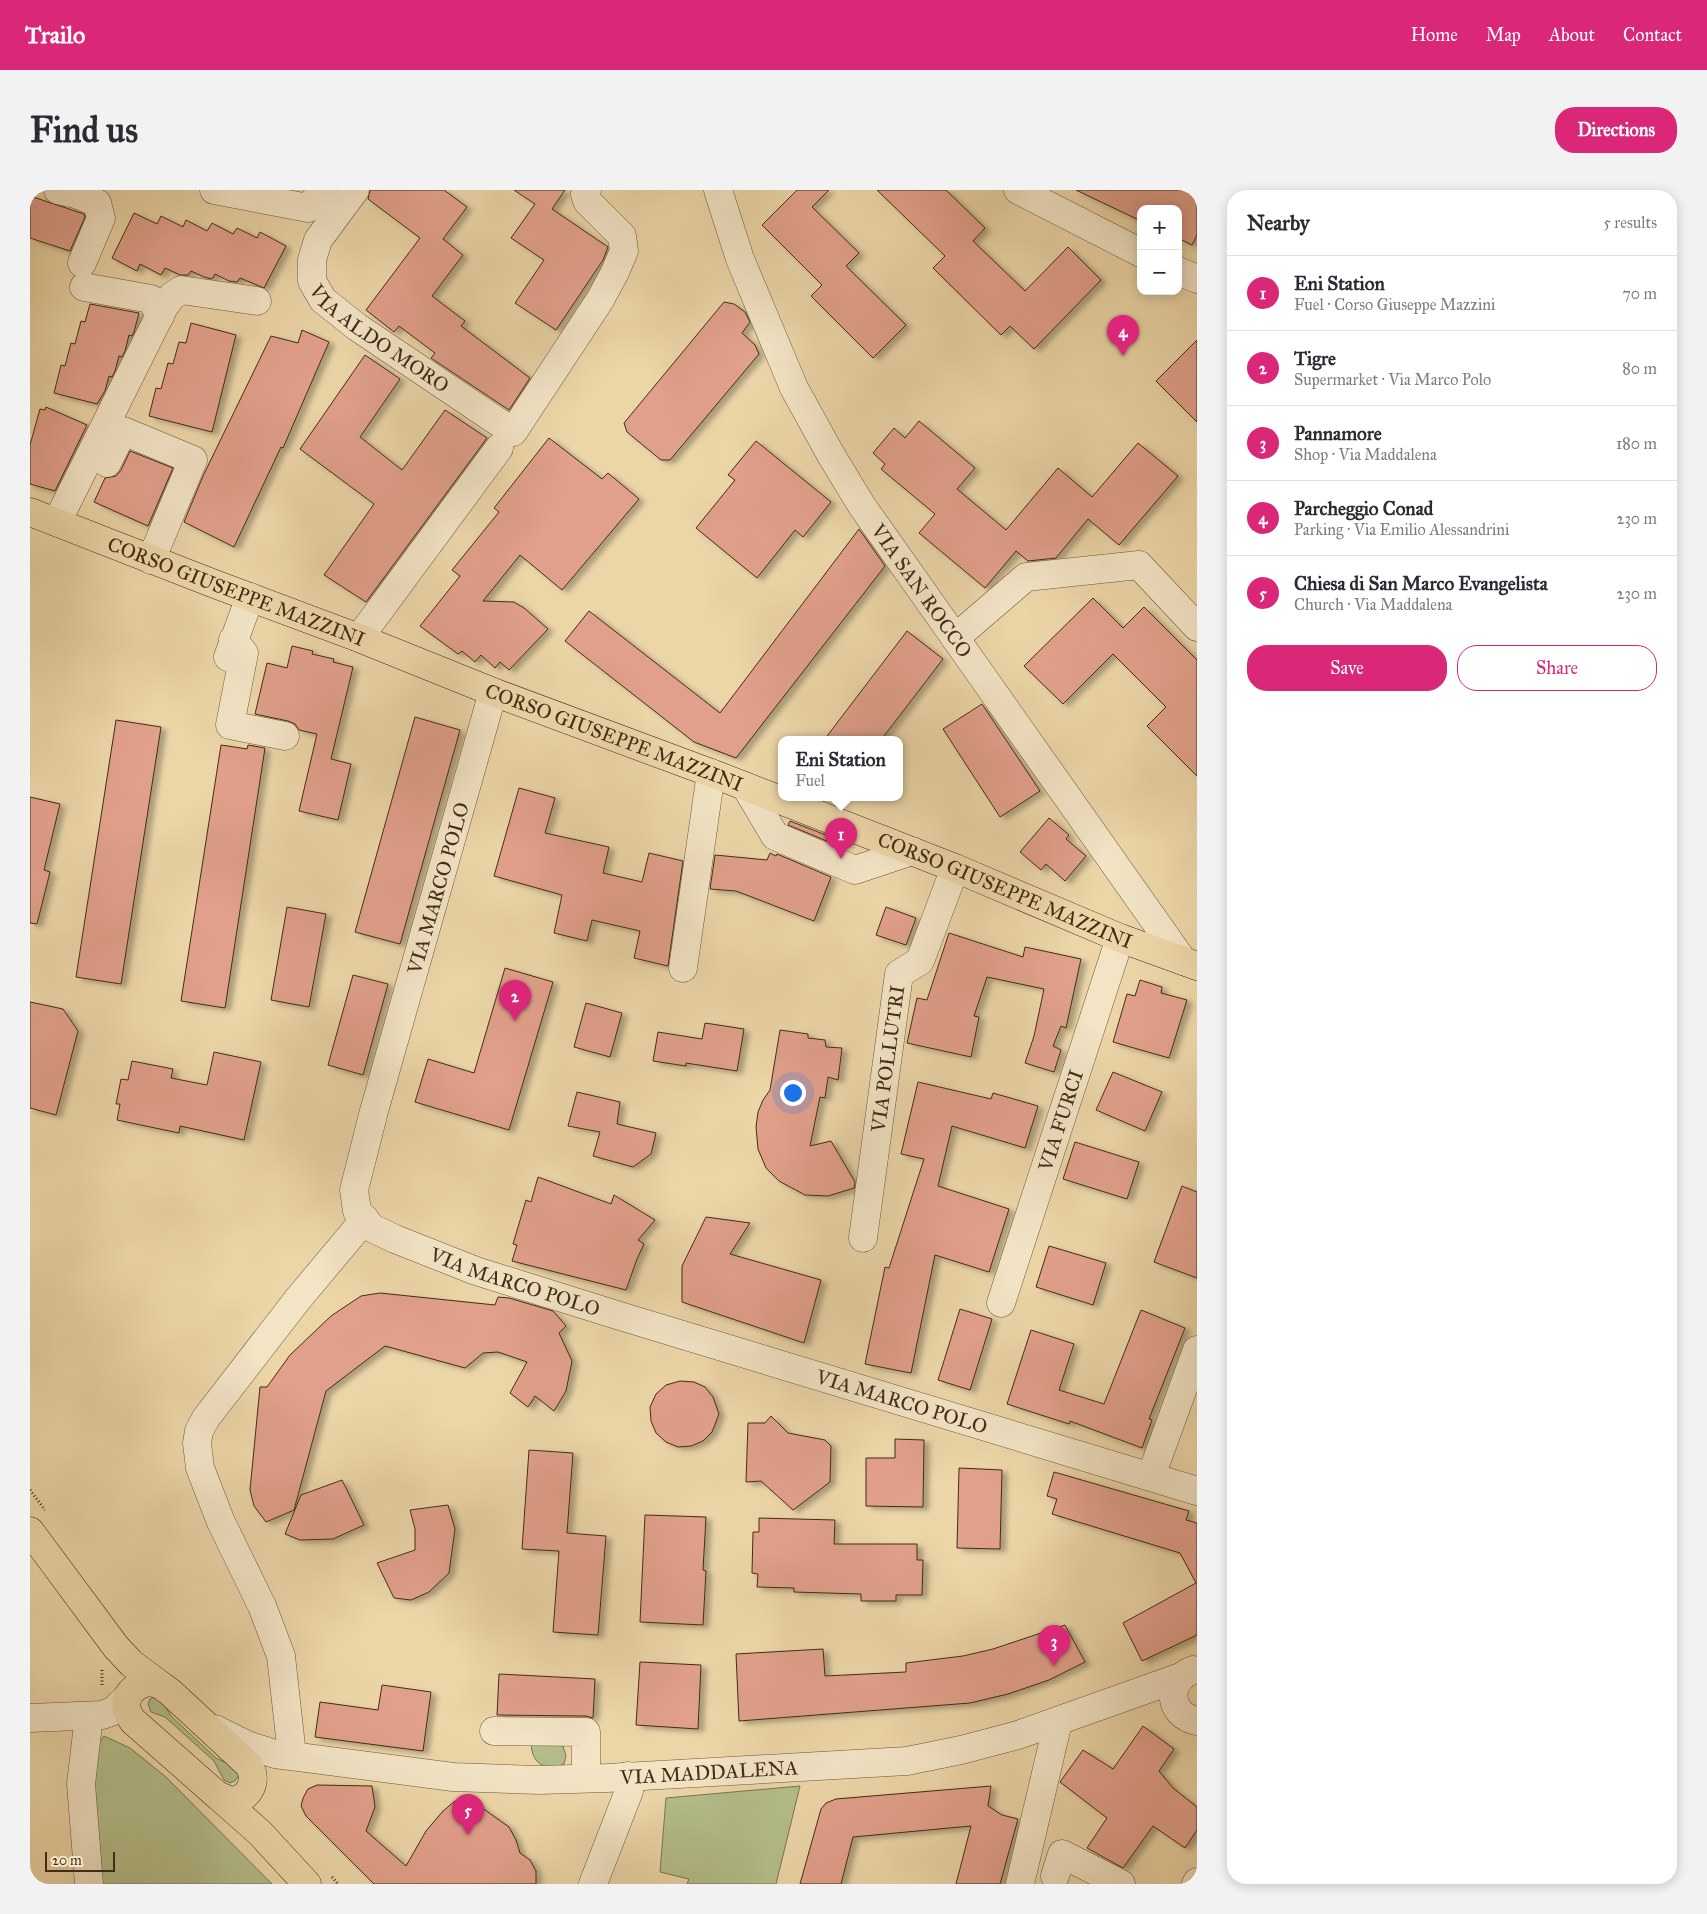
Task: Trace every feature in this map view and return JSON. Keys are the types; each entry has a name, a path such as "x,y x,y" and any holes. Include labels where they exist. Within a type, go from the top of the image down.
{"main road":[{"name":"CORSO GIUSEPPE MAZZINI","path":"30,512 150,560 360,638 493,692 778,799"},
{"name":"CORSO GIUSEPPE MAZZINI","path":"782,801 955,868 1120,938 1190,964"},
{"path":"30,1531 131,1664 170,1692 246,1761 254,1773 248,1805 260,1833"},
{"path":"116,1646 126,1670 129,1695 126,1706 128,1714 142,1730 260,1833 307,1884"},
{"path":"129,1695 140,1684 149,1682 159,1684"},
{"path":"217,1795 225,1800 234,1802 242,1798 252,1783"}],"street":[{"path":"58,190 76,194 97,203 101,218 83,275 151,299 160,316"},
{"path":"214,190 308,208 323,190"},
{"name":"VIA ALDO MORO","path":"355,190 318,240 312,260 312,281 323,300 506,440"},
{"path":"360,638 506,440 600,300 616,272 624,250 622,236 587,201 585,194 587,190"},
{"name":"VIA SAN ROCCO","path":"718,190 740,259 794,388 862,506 1190,964"},
{"path":"1022,191 1137,251"},
{"path":"66,526 160,316 172,296 181,290 257,301"},
{"path":"66,526 123,431 139,437 193,460 150,560"},
{"path":"955,638 1026,577 1139,565 1197,627"},
{"path":"217,715 228,654 250,597"},
{"path":"233,640 244,653 230,725 285,736"},
{"name":"VIA MARCO POLO","path":"493,692 377,1102 354,1190 357,1211 364,1219 372,1228 395,1239 476,1271 1197,1491"},
{"path":"683,968 711,773"},
{"path":"746,787 775,836 855,870 912,851"},
{"name":"VIA POLLUTRI","path":"863,1238 898,974 920,961 955,868"},
{"name":"VIA FURCI","path":"1001,1302 1120,938"},
{"path":"252,1783 266,1760 283,1754 281,1656 262,1606 221,1522 204,1482 197,1443 199,1431 206,1418 298,1299 364,1219"},
{"path":"1151,1476 1197,1350"},
{"path":"1189,1673 1174,1690 1174,1696 1190,1719"},
{"name":"VIA MADDALENA","path":"204,1722 247,1745 283,1754 453,1777 539,1780 628,1776 907,1761 961,1750 1018,1735 1189,1673"},
{"path":"1134,1693 1156,1699 1190,1719"},
{"path":"95,1716 113,1711 129,1695"},
{"path":"89,1884 81,1784 95,1716"},
{"path":"30,1718 95,1716 128,1722 142,1730"},
{"path":"1020,1884 1058,1722"},
{"path":"494,1731 586,1732 586,1778"},
{"path":"593,1884 629,1791 628,1776"},
{"path":"1055,1876 1062,1854 1121,1884"}],"green space":[{"path":"156,1696 171,1716 216,1758 235,1767 239,1775 235,1781 230,1783 224,1780 214,1761 165,1717 151,1712 148,1704 150,1699"},
{"path":"104,1736 130,1748 166,1777 272,1884 97,1884 93,1750"},
{"path":"532,1736 562,1743 566,1756 564,1764 549,1767 538,1762 532,1751"},
{"path":"800,1786 776,1884 687,1884 689,1879 660,1872 666,1798"}],"building":[{"path":"370,190 444,190 467,207 443,239 463,255 432,296 465,321 461,326 530,378 509,410 431,358 435,353 399,326 394,332 366,310 420,238 368,199"},
{"path":"514,190 565,190 552,209 608,247 603,260 556,330 515,303 544,260 511,238 535,204"},
{"path":"797,190 829,190 812,207 859,253 846,266 906,325 873,358 811,296 822,285 762,225"},
{"path":"877,190 946,190 985,228 973,241 1025,291 1068,247 1101,280 1034,349 1010,326 1001,335 933,268 945,256"},
{"path":"1076,190 1197,190 1197,235 1192,245 1182,240 1182,205 1137,205 1137,219"},
{"path":"30,196 84,214 85,217 70,251 30,238"},
{"path":"134,213 157,224 161,216 183,227 186,220 207,231 212,223 233,234 237,228 257,238 260,232 286,246 264,288 240,278 237,282 229,281 215,274 212,279 191,271 188,275 180,275 165,268 161,275 140,264 137,271 112,258"},
{"path":"724,302 734,304 745,312 750,322 742,333 755,345 759,354 670,460 661,460 627,432 624,423"},
{"path":"90,304 139,313 134,332 132,336 129,335 125,351 122,357 119,356 115,371 112,377 109,376 105,391 97,404 54,393 61,365 65,366 71,343 75,344 81,321 85,322"},
{"path":"191,323 236,335 212,432 149,416 156,388 161,389 168,363 173,364 179,342 186,343"},
{"path":"302,330 329,342 283,448 281,447 234,547 184,522 203,476 271,336 298,343"},
{"path":"1197,340 1197,422 1156,381"},
{"path":"365,355 400,379 360,437 402,470 445,410 487,438 366,602 324,575 374,504 300,449"},
{"path":"46,407 87,425 55,491 30,484 30,445 40,409 45,410"},
{"path":"919,421 975,468 957,489 1006,530 1058,468 1092,497 1138,443 1178,476 1119,545 1088,519 1056,558 1028,561 1016,551 985,588 919,533 935,514 881,469 885,464 873,453 894,428 905,438"},
{"path":"549,438 602,479 608,473 639,499 562,590 520,555 483,601 514,602 524,608 548,629 509,670 500,662 495,668 481,655 475,662 462,651 458,654 420,626 460,576 452,570 499,512 494,508"},
{"path":"756,441 831,502 803,537 795,530 757,578 696,528 735,480 728,475"},
{"path":"130,451 173,468 148,526 94,502 105,478 116,476"},
{"path":"859,529 885,566 736,758 694,742 565,641 589,611 720,713"},
{"path":"1093,598 1123,628 1144,607 1197,660 1197,776 1147,726 1166,707 1113,654 1063,704 1024,666"},
{"path":"907,631 943,659 884,736 827,736"},
{"path":"292,646 313,651 312,654 334,659 333,662 353,667 331,759 351,764 338,820 299,811 317,734 299,730 295,724 288,721 255,714 267,663 287,668"},
{"path":"982,704 1040,791 1000,817 943,729"},
{"path":"415,717 460,730 400,944 355,932"},
{"path":"116,720 161,727 121,984 76,977"},
{"path":"221,745 247,749 248,745 265,748 225,1008 181,1001"},
{"path":"519,788 555,798 545,833 609,847 603,873 642,882 649,853 683,861 668,966 634,958 640,931 592,920 587,941 554,933 562,895 494,876"},
{"path":"30,797 60,804 44,870 50,872 37,924 30,923"},
{"path":"1049,818 1069,835 1066,839 1086,856 1065,881 1046,864 1041,870 1020,852"},
{"path":"790,821 836,839 834,844 788,825"},
{"path":"770,853 776,856 777,854 831,877 814,921 736,891 710,889 715,855 767,860"},
{"path":"287,907 326,914 309,1007 271,1000"},
{"path":"886,907 916,918 906,945 876,935"},
{"path":"949,933 1023,957 1025,947 1081,959 1066,1028 1061,1026 1053,1046 1061,1050 1054,1072 1025,1063 1034,1036 1044,989 987,977 974,1016 979,1017 971,1057 907,1043 917,998 927,1000"},
{"path":"505,968 553,982 509,1130 415,1102 428,1059 474,1073"},
{"path":"353,975 388,984 363,1075 328,1065"},
{"path":"1140,980 1162,987 1161,993 1187,1000 1169,1058 1113,1042 1127,994 1135,996"},
{"path":"30,1002 63,1009 78,1031 56,1115 30,1108"},
{"path":"586,1003 622,1013 610,1057 574,1047"},
{"path":"705,1023 744,1029 737,1071 686,1063 686,1066 653,1061 658,1032 702,1039"},
{"path":"780,1030 808,1034 808,1038 825,1040 826,1047 842,1048 838,1080 828,1077 825,1098 820,1097 810,1146 831,1141 855,1182 854,1188 828,1196 805,1195 779,1181 766,1168 758,1149 756,1127 758,1112 770,1090"},
{"path":"214,1052 261,1062 244,1140 180,1126 179,1133 117,1120 120,1104 116,1104 121,1079 128,1080 132,1061 173,1069 171,1078 207,1085"},
{"path":"1113,1072 1162,1092 1145,1131 1096,1110"},
{"path":"918,1082 991,1099 993,1093 1038,1106 1025,1148 952,1126 938,1186 1009,1209 989,1272 935,1255 911,1373 865,1364 885,1267 889,1268 924,1159 901,1154"},
{"path":"577,1092 620,1102 617,1124 656,1133 651,1154 633,1167 593,1156 600,1132 568,1126"},
{"path":"1075,1142 1139,1162 1127,1199 1063,1179"},
{"path":"538,1177 611,1204 614,1195 655,1220 638,1240 644,1244 626,1290 512,1261 517,1245 513,1244 526,1200 531,1202"},
{"path":"1182,1186 1197,1192 1197,1278 1154,1262"},
{"path":"706,1217 750,1223 730,1254 821,1280 804,1343 682,1302 682,1266"},
{"path":"1049,1246 1106,1263 1093,1305 1036,1287"},
{"path":"380,1293 495,1305 498,1297 509,1298 553,1311 566,1326 559,1333 572,1361 566,1391 554,1411 535,1396 528,1407 510,1393 527,1362 498,1352 483,1353 465,1368 385,1346 326,1391 294,1510 266,1522 254,1506 250,1490 260,1387 267,1387 290,1355 331,1316 361,1296"},
{"path":"960,1309 992,1319 970,1390 938,1380"},
{"path":"1141,1310 1185,1328 1149,1419 1152,1420 1142,1448 1070,1421 1069,1424 1007,1404 1031,1330 1074,1344 1059,1390 1104,1404"},
{"path":"680,1381 694,1382 705,1387 713,1397 719,1414 712,1432 703,1441 691,1446 678,1447 666,1442 656,1433 651,1421 650,1407 656,1394 666,1385"},
{"path":"771,1416 788,1433 825,1440 831,1446 830,1482 793,1510 761,1481 746,1482 748,1423 765,1423"},
{"path":"895,1439 924,1440 923,1507 866,1506 866,1458 895,1458"},
{"path":"529,1450 573,1453 567,1533 606,1536 598,1635 553,1632 559,1551 522,1549"},
{"path":"959,1468 1002,1470 1000,1549 957,1548"},
{"path":"1054,1472 1189,1511 1186,1520 1197,1523 1197,1635 1142,1661 1123,1623 1196,1583 1180,1553 1052,1514 1057,1499 1047,1496"},
{"path":"342,1480 364,1525 333,1539 300,1540 285,1534 301,1495"},
{"path":"448,1505 455,1529 449,1573 429,1592 411,1600 394,1598 377,1563 415,1550 415,1529 410,1510"},
{"path":"645,1515 706,1517 703,1570 706,1571 703,1625 640,1622"},
{"path":"759,1518 835,1520 834,1544 917,1544 917,1560 923,1560 922,1595 896,1595 896,1601 861,1601 861,1594 794,1592 794,1588 757,1587 758,1574 752,1573 753,1532 759,1532"},
{"path":"1065,1625 1085,1662 1049,1680 1008,1694 970,1703 739,1721 736,1654 823,1649 825,1676 906,1672 906,1663 963,1656 993,1649"},
{"path":"640,1662 701,1665 698,1729 636,1725"},
{"path":"499,1674 595,1679 593,1718 586,1716 497,1715"},
{"path":"382,1685 431,1692 423,1751 315,1737 320,1702 378,1710"},
{"path":"1143,1726 1174,1749 1159,1771 1173,1788 1197,1807 1197,1830 1185,1848 1153,1826 1123,1868 1087,1848 1107,1818 1060,1782 1083,1750 1113,1769"},
{"path":"317,1785 372,1786 375,1807 366,1831 406,1866 426,1831 443,1811 455,1801 465,1798 475,1801 509,1827 520,1853 530,1860 536,1871 536,1884 374,1884 306,1816 301,1806 303,1798 308,1789"},
{"path":"991,1786 988,1806 1002,1815 1018,1819 1000,1884 956,1884 971,1826 853,1837 841,1884 800,1884 821,1809 826,1803 836,1799"}],"place":[{"name":"Parcheggio Conad","path":"1123,356"},
{"name":"Eni Station","path":"841,859"},
{"name":"Tigre","path":"515,1021"},
{"name":"Pannamore","path":"1054,1666"},
{"name":"Chiesa di San Marco Evangelista","path":"468,1835"}]}
